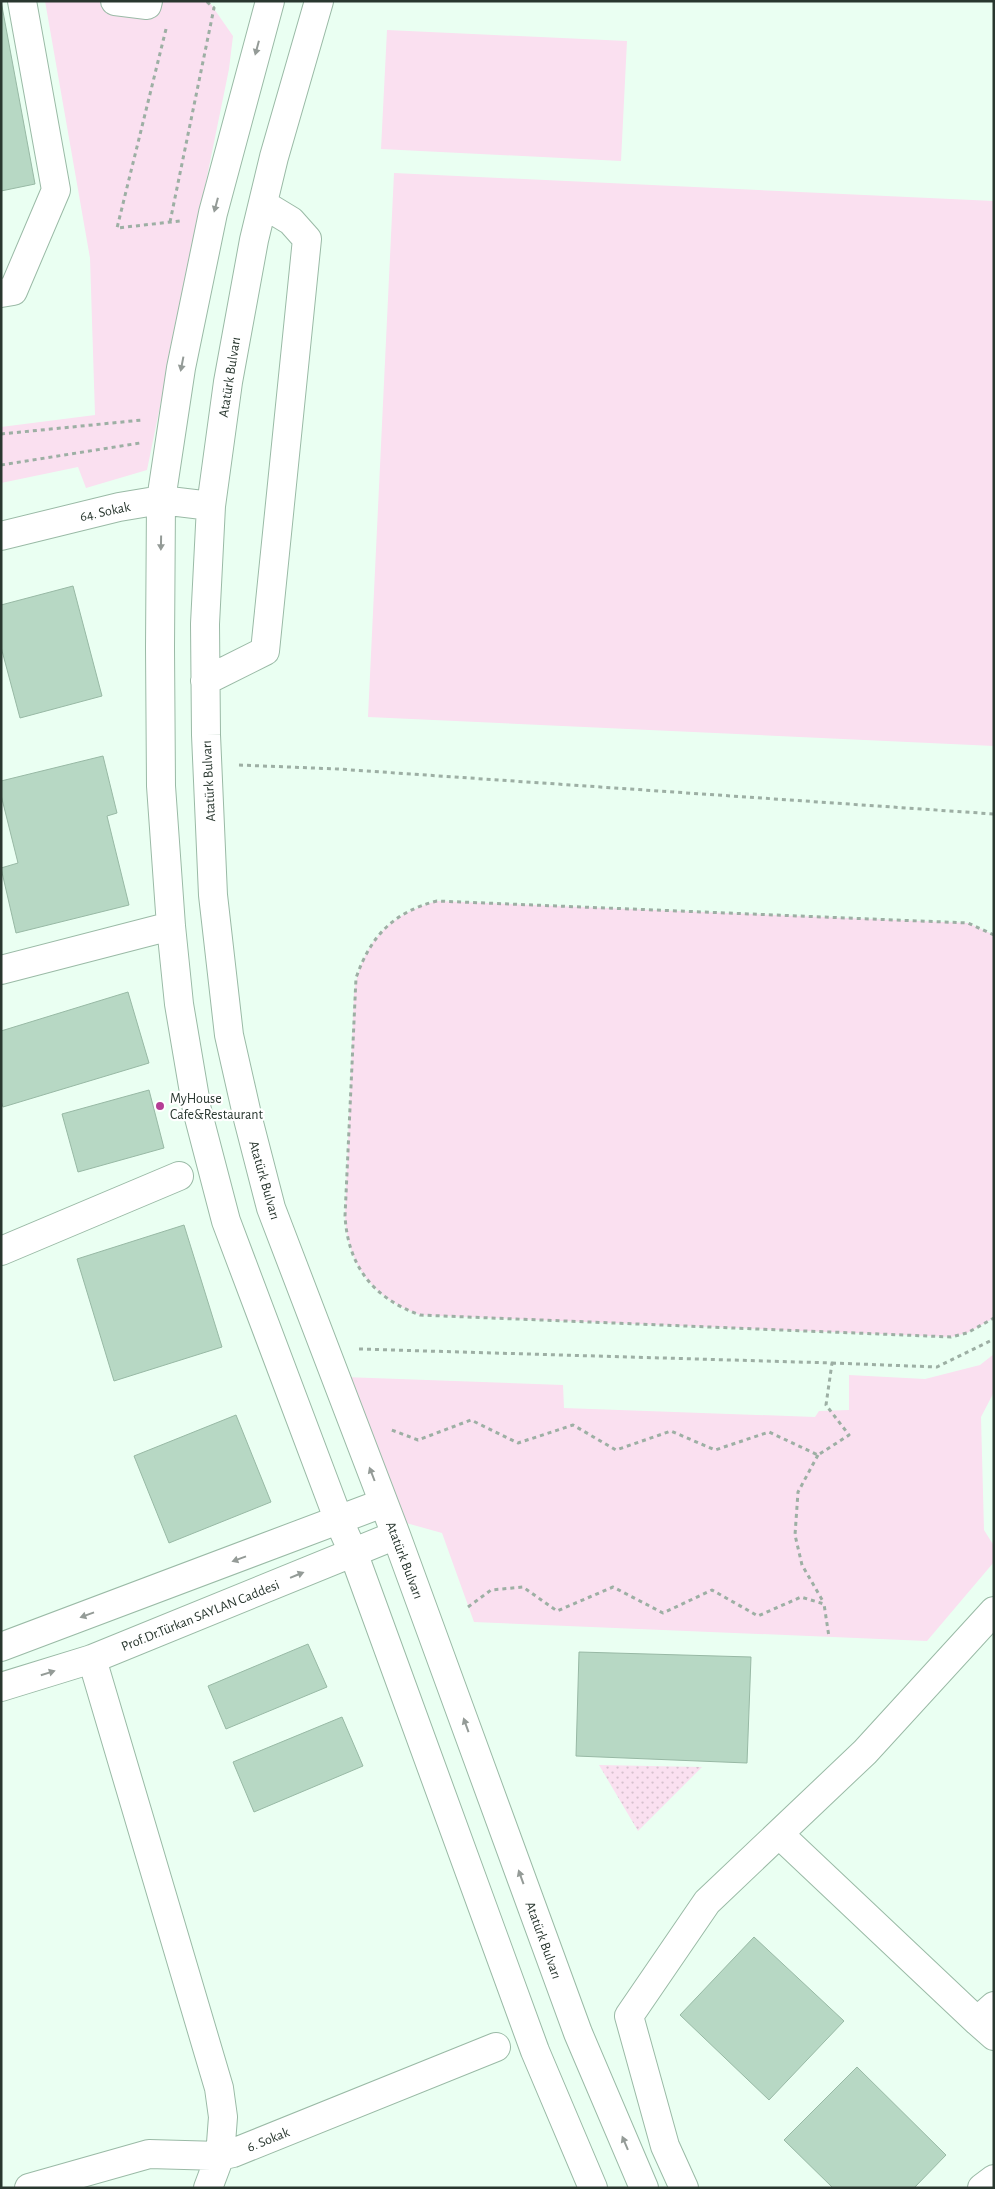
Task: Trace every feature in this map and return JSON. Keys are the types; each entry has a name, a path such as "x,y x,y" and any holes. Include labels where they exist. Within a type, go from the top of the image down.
{"street":[{"path":"1,293 14,291 56,190 22,1"},
{"path":"115,1 147,5 148,1"},
{"path":"270,1 214,214 181,368 161,500 161,786 171,926 179,1004 197,1110 226,1221 353,1552 535,2051 593,2188"},
{"name":"Atatürk Bulvarı","path":"320,1 274,157 254,240 232,356 211,506 205,624 207,753 212,895 229,1036 271,1208 396,1535 578,2033 644,2188"},
{"path":"205,681 265,651 307,240 291,221 263,204"},
{"name":"64. Sokak","path":"1,536 119,507 161,500 211,506"},
{"path":"1,970 171,926"},
{"path":"1,1250 179,1176"},
{"path":"1,1647 340,1521 383,1503"},
{"name":"Prof.Dr.Türkan SAYLAN Caddesi","path":"1,1687 92,1659 396,1535"},
{"path":"684,2188 665,2146 629,2016 707,1902 865,1752 994,1611"},
{"path":"92,1659 219,2088 223,2117 220,2156 208,2188"},
{"path":"779,1834 988,2021"},
{"name":"6. Sokak","path":"29,2188 150,2154 220,2156 496,2047"},
{"path":"982,2188 994,2178"}],"path":[{"path":"170,222 214,8 206,1"},
{"path":"168,20 117,228 189,220"},
{"path":"1,434 172,428"},
{"path":"1,465 172,428"},
{"path":"207,753 237,765 338,769 994,814"},
{"path":"994,935 968,924 958,923 437,902 421,906 405,913 380,933 369,947 356,978 345,1216 350,1249 366,1278 377,1291 390,1301 420,1315 951,1337 967,1333 994,1318"},
{"path":"323,1344 352,1348 937,1367 994,1339"},
{"path":"829,1638 824,1604 802,1565 795,1535 798,1492 818,1455 849,1436 826,1405 832,1363"},
{"path":"381,1426 418,1440 471,1420 518,1443 573,1424 616,1450 671,1431 715,1450 769,1432 818,1455"},
{"path":"468,1607 491,1590 523,1587 556,1611 613,1587 663,1613 712,1590 758,1616 801,1597 824,1604"}],"shaded area":[{"path":"45,1 206,1 210,3 233,36 229,69 147,470 86,488 78,467 1,483 1,427 95,415 90,258"},
{"path":"387,30 627,41 621,161 381,149"},
{"path":"394,173 994,201 994,746 368,717"},
{"path":"437,901 968,923 994,935 994,1318 967,1333 951,1337 420,1315 403,1308 389,1299 366,1278 351,1250 347,1234 345,1216 354,994 363,960 380,934 391,923 405,914"},
{"path":"994,1354 994,1392 981,1417 984,1530 994,1546 994,1562 927,1641 474,1622 442,1533 399,1521 344,1377 563,1385 564,1408 815,1417 819,1411 849,1410 849,1375 925,1379 980,1365"},
{"path":"599,1765 702,1767 638,1831"}],"building":[{"path":"1,1 35,184 1,191"},
{"path":"73,586 102,696 20,718 1,647 1,605"},
{"path":"103,756 117,813 107,816 129,905 16,933 1,868 18,863 1,795 1,781"},
{"path":"128,992 149,1063 3,1107 1,1101 1,1031"},
{"path":"149,1090 164,1148 78,1172 62,1114"},
{"path":"184,1225 222,1347 114,1381 77,1259"},
{"path":"236,1415 271,1502 169,1543 134,1456"},
{"path":"308,1644 327,1687 226,1729 208,1686"},
{"path":"579,1652 751,1657 747,1763 576,1756"},
{"path":"342,1717 363,1766 254,1812 233,1762"},
{"path":"754,1937 844,2021 769,2100 680,2015"},
{"path":"857,2067 946,2155 914,2188 833,2188 784,2140"}],"place":[{"name":"MyHouse Cafe&Restaurant","path":"160,1106"}]}
